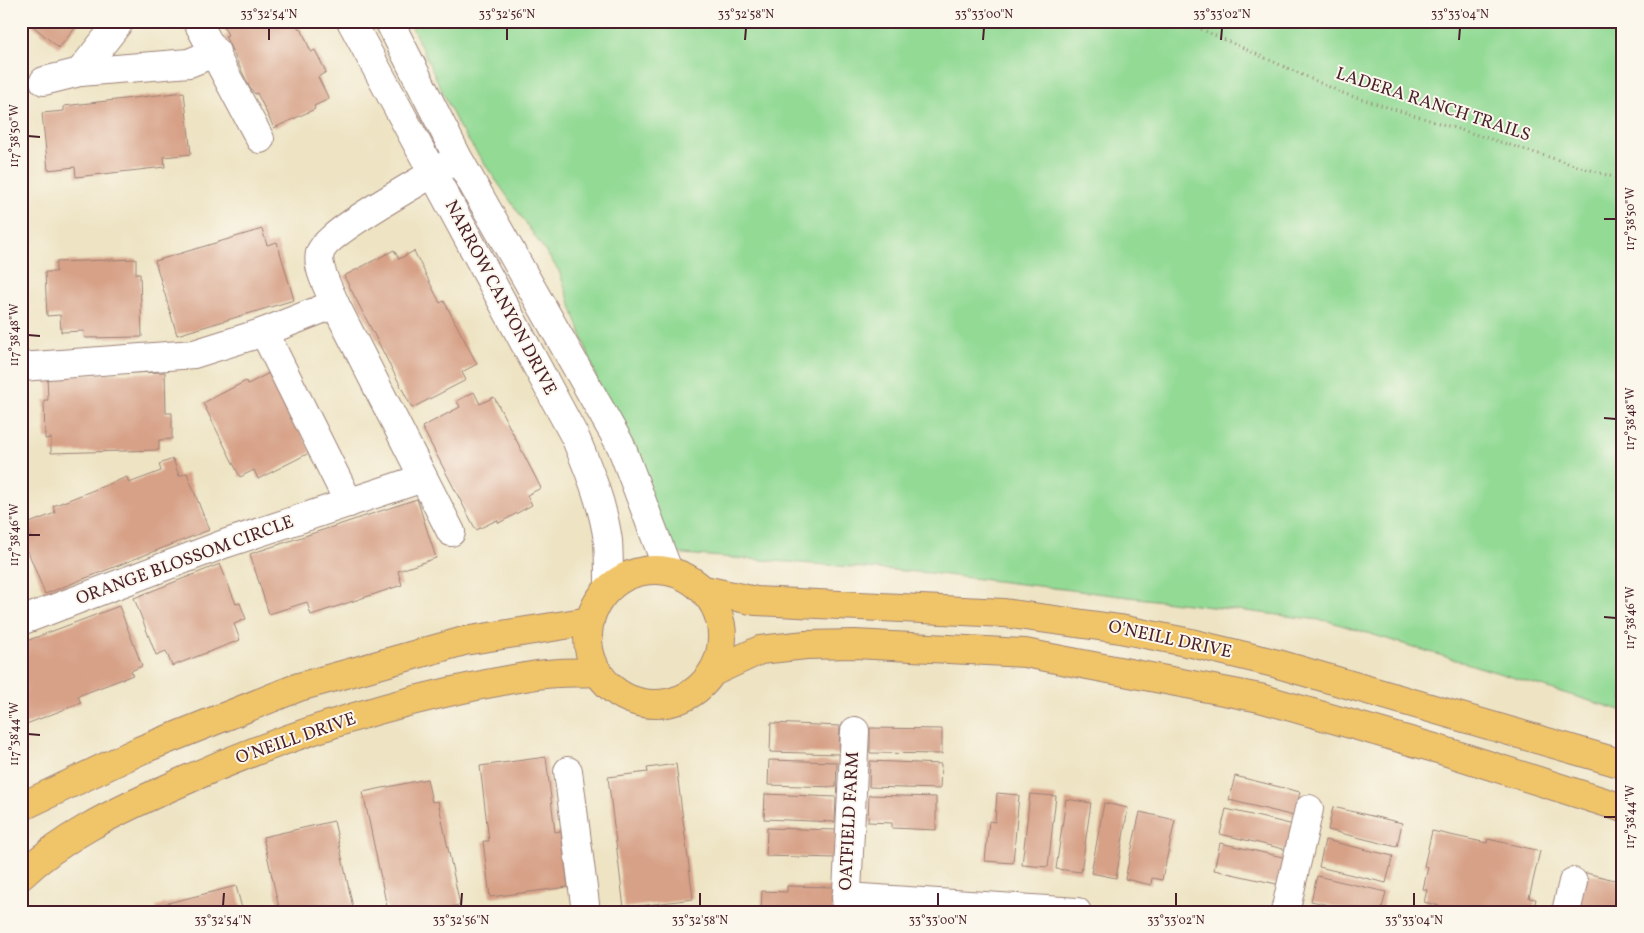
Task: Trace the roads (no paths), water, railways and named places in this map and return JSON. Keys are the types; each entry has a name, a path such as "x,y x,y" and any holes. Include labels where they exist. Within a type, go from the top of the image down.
{"main road":[{"name":"O'NEILL DRIVE","path":"647,570 668,570 688,577 704,590 717,608 722,629 721,652 713,672 698,690 678,701 655,705 632,701 612,690 597,672 590,656 587,638 590,621 596,603 609,588 633,574 647,570"},
{"name":"O'NEILL DRIVE","path":"704,590 756,601 1004,613 1120,629 1191,643 1278,664 1623,764"},
{"path":"21,808 141,750 299,687 464,641 590,621"},
{"name":"O'NEILL DRIVE","path":"713,672 760,650 806,645 855,644 1025,654 1260,698 1438,749 1623,808"},
{"name":"O'NEILL DRIVE","path":"21,876 42,856 118,811 201,773 299,734 431,696 538,675 597,672"}],"street":[{"path":"80,72 120,21"},
{"path":"197,21 216,52 260,139"},
{"name":"NARROW CANYON DRIVE","path":"351,21 575,437 593,480 605,522 608,542 609,588"},
{"name":"NARROW CANYON DRIVE","path":"389,21 458,158 621,446 668,570"},
{"path":"44,81 80,72 189,63 216,52"},
{"path":"451,532 335,304 320,265 320,254 326,244 364,215 458,158"},
{"path":"21,367 194,354 264,332 335,304"},
{"path":"264,332 349,503"},
{"name":"ORANGE BLOSSOM CIRCLE","path":"21,621 224,544 423,478"},
{"name":"OATFIELD FARM","path":"846,904 855,731"},
{"path":"568,771 586,912"},
{"path":"1285,912 1309,809"},
{"path":"1566,912 1573,882"},
{"path":"846,904 1077,912"}]}
